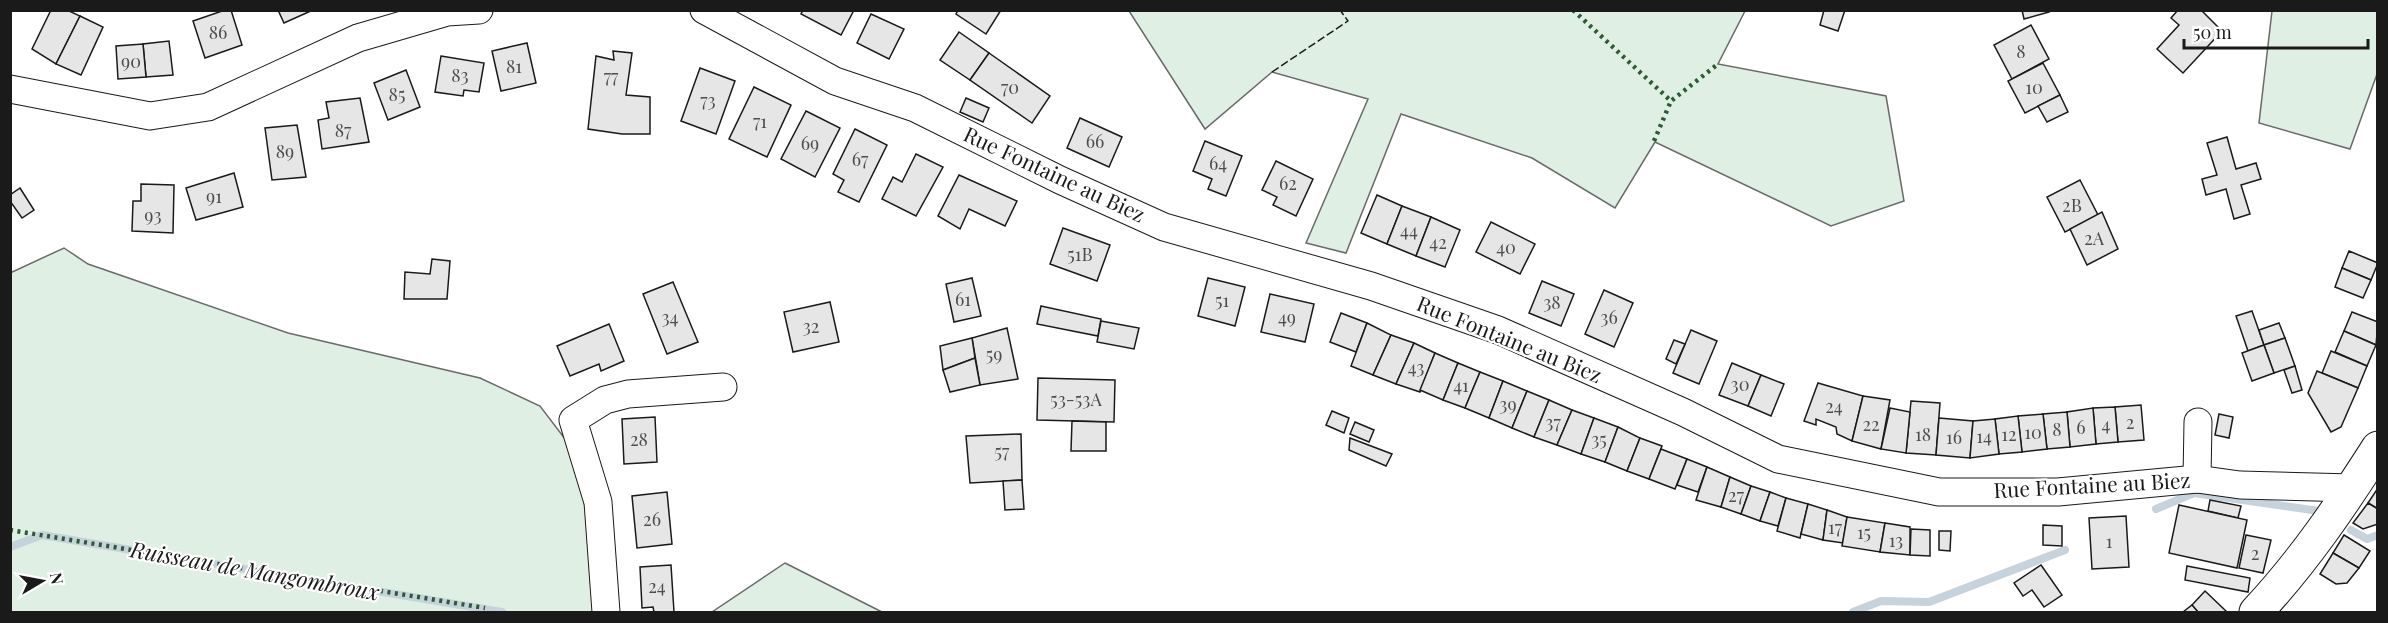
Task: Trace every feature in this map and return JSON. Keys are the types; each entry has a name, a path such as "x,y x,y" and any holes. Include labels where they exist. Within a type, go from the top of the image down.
{"main road":[{"path":"2256,612 2284,582 2353,488 2378,448"}],"street":[{"path":"10,89 150,116 208,107 358,38 447,12 479,10"},
{"name":"Rue Fontaine au Biez","path":"704,10 835,81 915,108 1060,180 1164,227 1371,286 1498,330 1683,412 1778,459 1939,492 2058,492 2197,479 2240,485 2353,488"},
{"path":"606,612 598,502 573,420 605,400 628,394 723,387"},
{"path":"2197,479 2198,422"}],"green space":[{"path":"1129,11 1745,11 1718,64 1886,96 1904,201 1831,226 1655,142 1615,208 1532,158 1401,114 1346,253 1306,243 1368,99 1272,72 1205,129"},
{"path":"2272,11 2377,11 2377,74 2350,149 2259,123"},
{"path":"64,248 88,264 288,333 480,378 540,406 575,452 590,534 594,612 502,612 486,609 486,612 11,612 10,273"},
{"path":"785,563 882,612 712,612"}],"building":[{"path":"51,10 67,10 80,16 56,64 32,49"},
{"path":"231,10 242,45 205,58 193,21"},
{"path":"278,10 313,10 284,23"},
{"path":"803,10 854,10 841,35 801,14"},
{"path":"958,10 1001,10 986,34 956,14"},
{"path":"1824,10 1845,10 1838,31 1820,25"},
{"path":"2022,10 2048,10 2049,12 2024,19"},
{"path":"2178,10 2201,10 2222,31 2183,73 2157,49 2179,25 2171,18"},
{"path":"871,14 904,29 889,59 857,43"},
{"path":"80,16 103,27 81,75 56,64"},
{"path":"2031,25 2049,59 2012,79 1994,45"},
{"path":"959,32 989,53 970,80 940,60"},
{"path":"169,41 173,75 146,77 143,44"},
{"path":"527,43 536,83 501,91 492,51"},
{"path":"143,44 146,77 118,79 116,46"},
{"path":"613,51 632,53 626,95 650,97 650,134 622,134 588,129 596,56 614,60"},
{"path":"989,53 1050,96 1032,123 970,80"},
{"path":"441,56 484,63 479,92 464,90 463,96 435,92"},
{"path":"2043,63 2060,95 2025,113 2008,81"},
{"path":"700,68 735,81 716,134 681,121"},
{"path":"406,70 420,107 388,120 374,83"},
{"path":"754,87 791,105 767,157 729,139"},
{"path":"2060,95 2068,112 2047,122 2038,106"},
{"path":"360,98 369,142 322,149 318,120 329,118 326,102"},
{"path":"966,98 989,108 983,122 960,112"},
{"path":"806,111 840,128 815,177 781,159"},
{"path":"1080,118 1122,137 1109,167 1067,148"},
{"path":"297,125 306,177 272,180 265,128"},
{"path":"855,129 887,145 859,202 838,192 844,180 833,174"},
{"path":"2227,137 2236,169 2256,163 2261,179 2241,185 2250,214 2234,219 2226,189 2206,195 2202,179 2217,175 2207,143"},
{"path":"1205,141 1242,156 1226,196 1208,189 1212,179 1193,171"},
{"path":"916,154 943,167 916,216 882,199 893,177 902,182"},
{"path":"1276,161 1313,179 1296,216 1273,205 1277,197 1262,190"},
{"path":"234,173 243,207 196,220 186,188"},
{"path":"959,175 1017,201 1005,226 969,209 960,229 938,216"},
{"path":"2080,180 2098,215 2065,232 2047,197"},
{"path":"141,184 174,185 173,233 132,231 133,201 141,201"},
{"path":"20,188 34,210 22,218 10,201 10,195"},
{"path":"1377,195 1402,206 1387,244 1361,233"},
{"path":"1402,206 1431,217 1416,256 1387,244"},
{"path":"2102,212 2118,249 2087,265 2070,229"},
{"path":"1431,217 1460,230 1445,267 1416,256"},
{"path":"1491,222 1535,244 1520,274 1476,252"},
{"path":"1063,228 1110,245 1097,281 1050,264"},
{"path":"2349,251 2378,263 2371,280 2342,268"},
{"path":"432,259 450,261 447,299 404,299 405,272 430,274"},
{"path":"2342,268 2371,280 2363,298 2335,287"},
{"path":"972,278 981,316 954,322 946,284"},
{"path":"1208,278 1245,287 1235,326 1198,316"},
{"path":"1542,281 1574,294 1561,326 1529,313"},
{"path":"673,282 698,342 667,354 643,294"},
{"path":"1604,290 1633,303 1614,347 1585,334"},
{"path":"1270,294 1314,304 1305,342 1261,332"},
{"path":"830,302 839,342 793,352 784,312"},
{"path":"1041,306 1101,319 1098,336 1037,324"},
{"path":"2252,311 2264,345 2248,351 2236,316"},
{"path":"2352,312 2378,322 2376,345 2344,331"},
{"path":"1341,313 1367,323 1356,352 1330,342"},
{"path":"1101,321 1139,328 1134,349 1097,342"},
{"path":"1367,323 1391,335 1373,375 1351,366"},
{"path":"2279,323 2285,338 2264,345 2259,330"},
{"path":"609,324 624,361 601,371 599,364 570,376 557,346"},
{"path":"1007,328 1018,379 980,385 972,338"},
{"path":"1691,330 1717,341 1699,384 1673,373"},
{"path":"2344,331 2376,345 2367,366 2335,352"},
{"path":"1391,335 1414,343 1396,384 1373,375"},
{"path":"972,338 975,358 943,370 940,346"},
{"path":"2285,338 2295,366 2274,373 2264,345"},
{"path":"1674,340 1685,344 1676,364 1666,359"},
{"path":"1414,343 1435,353 1420,392 1396,384"},
{"path":"2264,345 2274,373 2252,381 2242,353"},
{"path":"2331,351 2367,366 2358,388 2322,373"},
{"path":"1435,353 1458,363 1443,400 1420,390"},
{"path":"975,358 980,385 950,392 943,370"},
{"path":"1458,363 1480,372 1465,408 1443,400"},
{"path":"1732,363 1761,375 1748,406 1719,395"},
{"path":"2295,366 2302,390 2292,393 2284,370"},
{"path":"2317,371 2358,388 2341,427 2331,432 2308,393"},
{"path":"1480,372 1503,381 1489,418 1465,408"},
{"path":"1761,375 1784,384 1771,416 1748,406"},
{"path":"1038,378 1115,380 1114,422 1037,420"},
{"path":"1503,381 1527,391 1512,428 1489,418"},
{"path":"1818,383 1863,396 1852,441 1837,434 1836,427 1816,419 1816,425 1804,421"},
{"path":"1527,391 1549,400 1534,437 1512,428"},
{"path":"1863,396 1890,400 1881,449 1852,441"},
{"path":"1549,400 1572,410 1557,445 1534,437"},
{"path":"1911,401 1940,403 1936,455 1906,453"},
{"path":"2141,405 2144,440 2118,442 2115,407"},
{"path":"2115,407 2118,442 2096,444 2093,408"},
{"path":"1890,408 1910,412 1906,453 1881,449"},
{"path":"2093,408 2096,444 2070,447 2067,412"},
{"path":"1572,410 1594,418 1581,454 1557,445"},
{"path":"1332,411 1349,418 1344,433 1326,425"},
{"path":"2067,412 2070,447 2047,449 2043,414"},
{"path":"2043,414 2047,449 2022,452 2018,416"},
{"path":"2219,414 2233,417 2229,438 2215,435"},
{"path":"2018,416 2022,452 1999,454 1995,419"},
{"path":"655,417 657,462 624,464 622,419"},
{"path":"1594,418 1618,427 1605,462 1581,454"},
{"path":"1939,418 1973,421 1970,458 1936,455"},
{"path":"1995,419 1999,454 1970,458 1973,421"},
{"path":"1072,421 1106,422 1106,451 1071,451"},
{"path":"1355,422 1374,430 1369,442 1350,434"},
{"path":"1618,427 1640,438 1627,471 1605,462"},
{"path":"1021,434 1022,480 970,483 966,436"},
{"path":"1350,438 1392,454 1386,466 1349,450"},
{"path":"1640,438 1662,446 1649,479 1627,471"},
{"path":"1661,449 1687,459 1675,489 1649,479"},
{"path":"1687,459 1707,467 1698,492 1677,485"},
{"path":"1707,467 1730,477 1721,507 1696,500"},
{"path":"1730,477 1751,486 1741,514 1721,507"},
{"path":"1022,480 1024,509 1005,510 1003,481"},
{"path":"1751,486 1770,492 1760,521 1741,514"},
{"path":"2378,488 2378,509 2368,503"},
{"path":"667,492 672,544 637,548 632,496"},
{"path":"1770,492 1786,498 1778,526 1760,521"},
{"path":"1786,498 1808,504 1800,538 1777,531"},
{"path":"2210,500 2241,506 2238,518 2208,511"},
{"path":"2368,503 2378,509 2378,524 2363,529 2353,523"},
{"path":"1808,504 1827,510 1823,540 1801,534"},
{"path":"2179,505 2247,520 2237,568 2169,553"},
{"path":"1827,510 1847,517 1843,543 1823,540"},
{"path":"2126,516 2129,567 2092,569 2089,518"},
{"path":"1847,517 1885,523 1880,552 1842,546"},
{"path":"1885,523 1910,527 1910,555 1880,552"},
{"path":"2043,525 2062,526 2062,546 2043,545"},
{"path":"1911,529 1930,530 1930,556 1910,555"},
{"path":"1939,531 1951,531 1950,551 1939,550"},
{"path":"2246,535 2271,540 2263,573 2239,568"},
{"path":"2344,535 2370,551 2359,568 2333,553"},
{"path":"2333,553 2359,568 2347,583 2336,584 2320,574"},
{"path":"671,565 674,612 654,612 653,607 642,608 640,567"},
{"path":"2041,565 2062,595 2044,607 2032,590 2023,596 2014,583"},
{"path":"2187,566 2250,578 2248,592 2185,580"},
{"path":"2205,591 2227,612 2198,612 2192,605"},
{"path":"2192,605 2198,612 2183,612"}],"waterway":[{"name":"Ruisseau de Mangombroux","path":"2156,509 2194,493 2319,511"},
{"name":"Ruisseau de Mangombroux","path":"2351,530 2367,539 2378,535"},
{"name":"Ruisseau de Mangombroux","path":"10,547 42,535 502,612"},
{"name":"Ruisseau de Mangombroux","path":"1853,612 1881,601 1929,602 2065,550"}],"hedge":[{"path":"1573,10 1671,101 1718,64"},
{"path":"1654,141 1671,101"},
{"path":"10,530 485,608"}],"fence":[{"path":"1272,72 1348,21 1340,10"}]}
